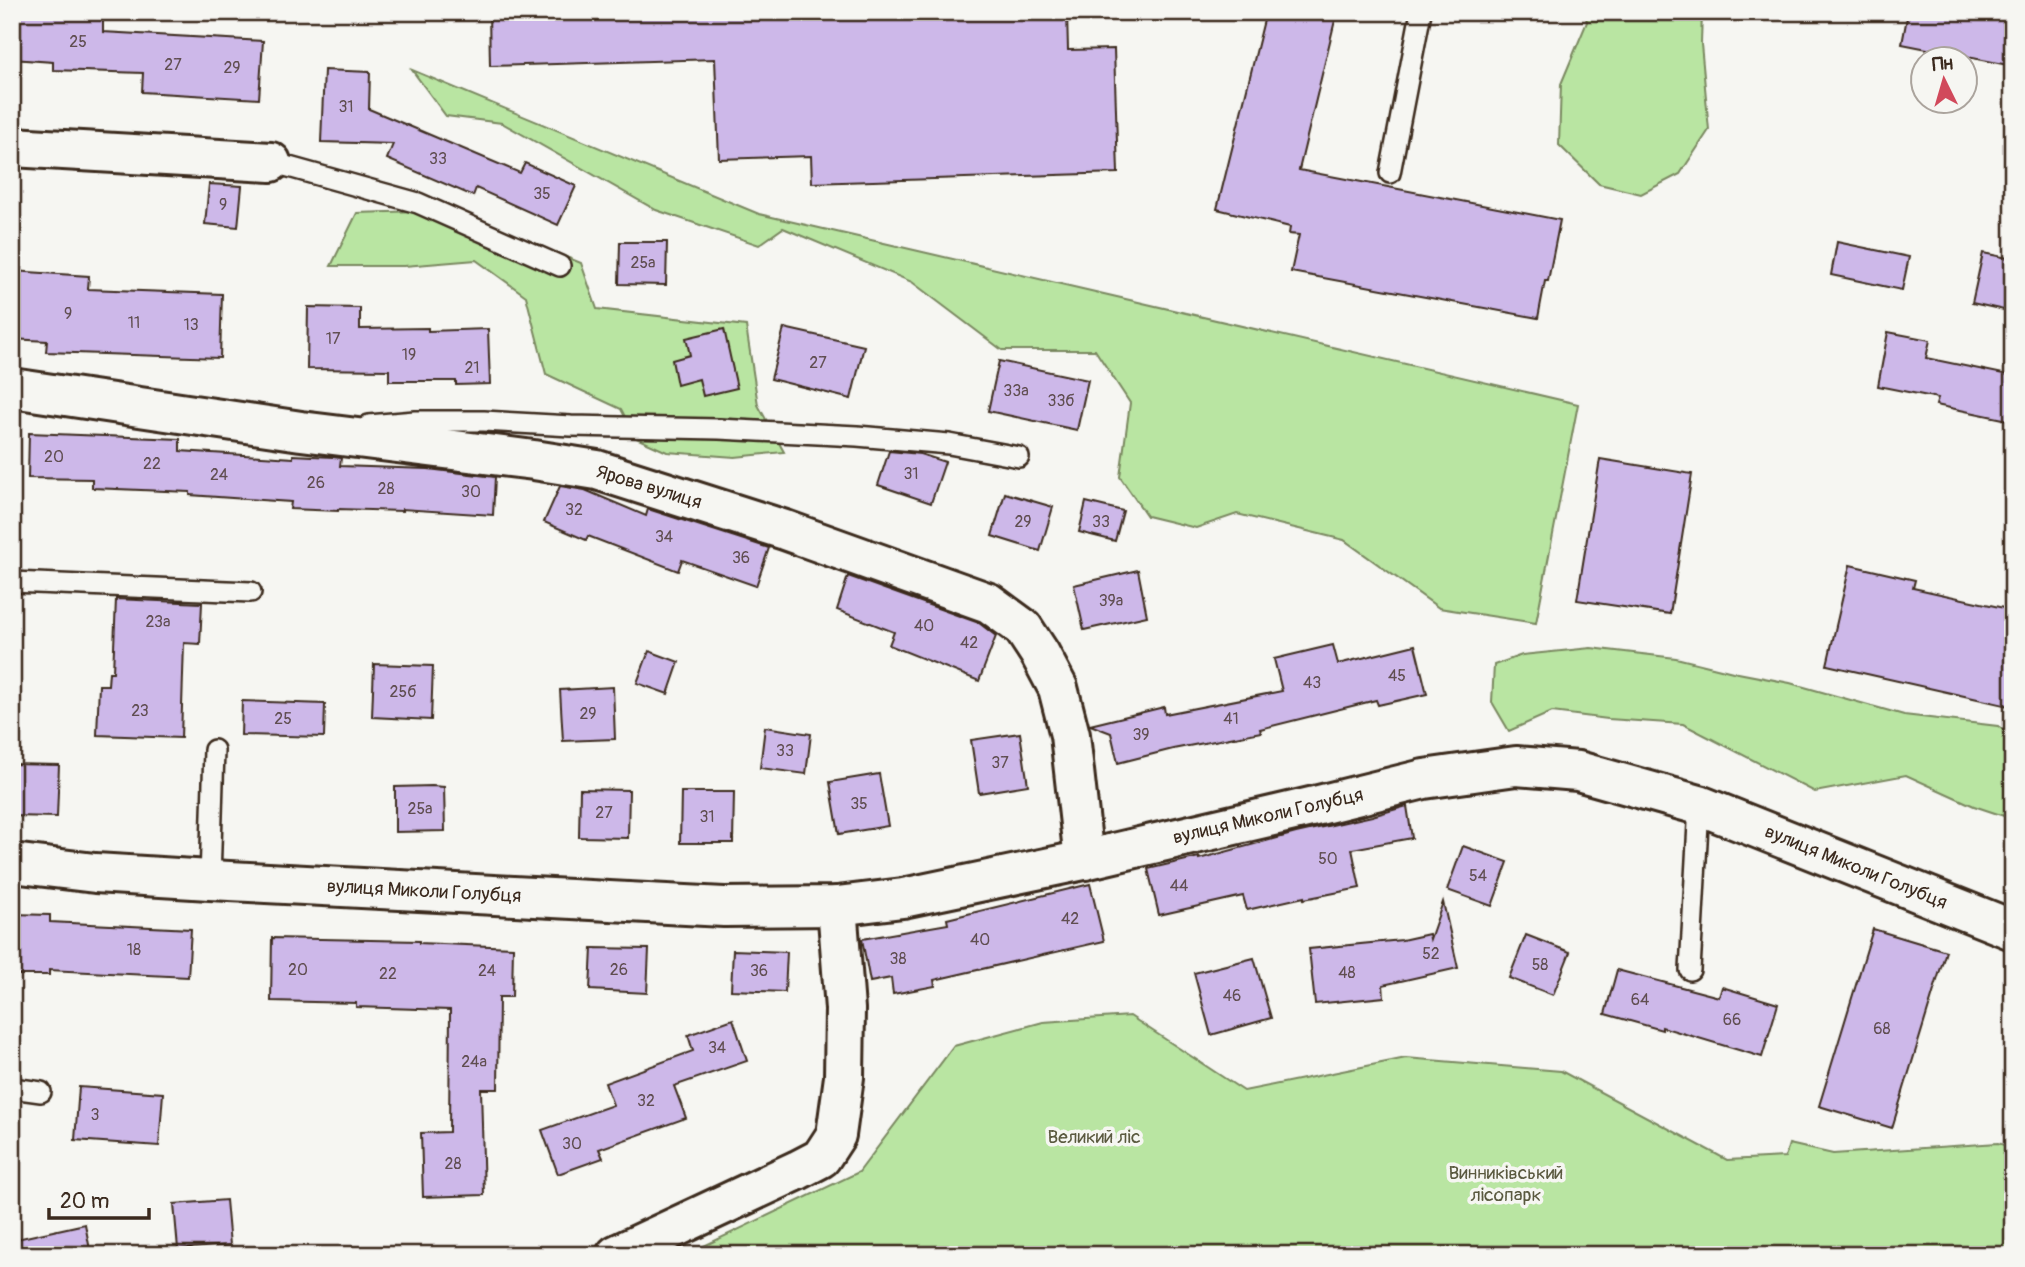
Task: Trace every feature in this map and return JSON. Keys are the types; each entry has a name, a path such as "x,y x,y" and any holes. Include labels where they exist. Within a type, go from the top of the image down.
{"street":[{"path":"12,147 271,162"},
{"name":"Ярова вулиця","path":"12,388 302,431 597,470 785,530 989,603 1023,628 1058,688 1070,735 1084,860"},
{"name":"вулиця Миколи Голубця","path":"12,863 95,873 724,907 837,906 903,898 1084,860 1424,779 1516,766 1578,771 1699,805 2013,930"},
{"path":"616,1255 821,1158 836,1135 844,1077 845,1009 837,906"}],"lane":[{"path":"1390,173 1421,12"},
{"path":"271,162 418,203 559,266"},
{"path":"302,431 415,421 719,429 949,444 1019,457"},
{"path":"12,582 251,592"},
{"path":"210,880 214,750"},
{"path":"1690,970 1699,805"},
{"path":"12,1088 41,1092"}],"green space":[{"path":"1585,12 1702,12 1701,44 1709,130 1680,174 1641,194 1599,184 1559,145 1561,84 1587,22"},
{"path":"412,70 759,214 1578,404 1536,623 1439,608 1344,540 1237,514 1196,528 1147,516 1120,477 1130,403 1095,350 1002,350 912,282 783,228 759,245 656,210 502,123 446,116"},
{"path":"451,210 581,263 597,309 746,326 758,405 784,452 735,457 667,452 636,438 621,409 546,374 526,296 476,260 404,266 331,266 357,213"},
{"path":"1591,648 1676,658 1790,683 1904,715 1998,726 2013,737 2013,819 1974,806 1906,775 1815,792 1683,724 1552,712 1509,731 1492,702 1494,665 1522,655"},
{"name":"Великий ліс","path":"1130,1016 1244,1091 1406,1058 1561,1071 1727,1160 1785,1157 1789,1144 1833,1154 1998,1143 2013,1148 2013,1255 685,1255 859,1172 954,1046 1043,1022"}],"building":[{"path":"12,12 103,14 103,32 263,41 259,99 142,92 143,73 53,70 53,62 12,59"},
{"path":"489,12 1067,12 1068,50 1114,49 1118,173 812,183 811,156 719,159 715,59 490,66"},
{"path":"1266,12 1337,12 1299,170 1560,220 1538,318 1291,272 1299,235 1289,234 1290,227 1217,209"},
{"path":"1908,12 1983,12 2013,18 2013,66 1980,59 1980,46 1902,44"},
{"path":"324,70 370,72 369,109 520,173 525,163 576,186 558,225 476,188 473,196 387,159 393,144 321,142"},
{"path":"209,184 242,186 238,227 205,224"},
{"path":"620,242 667,242 666,285 619,284"},
{"path":"1837,242 1909,257 1902,290 1831,275"},
{"path":"1983,253 2013,259 2013,312 1972,303"},
{"path":"12,271 89,276 88,289 222,294 220,358 46,352 47,341 12,339"},
{"path":"308,307 360,308 360,329 488,329 490,384 389,381 389,370 307,369"},
{"path":"784,328 864,346 851,399 771,379"},
{"path":"724,329 737,388 703,396 699,379 677,385 672,360 690,355 686,338"},
{"path":"1888,332 1930,340 1926,358 2013,376 2013,421 1936,405 1938,398 1878,386"},
{"path":"999,361 1088,380 1077,430 988,411"},
{"path":"29,433 180,439 180,451 293,458 293,455 333,457 341,458 340,466 428,469 495,477 493,515 402,509 290,509 291,502 190,495 190,492 92,488 92,479 28,478"},
{"path":"889,451 920,454 945,462 931,503 878,485"},
{"path":"1600,459 1692,474 1670,614 1577,600"},
{"path":"560,486 585,490 646,516 648,509 769,548 756,586 682,560 678,571 588,536 586,540 544,522"},
{"path":"1005,493 1053,507 1040,551 992,536"},
{"path":"1086,502 1123,511 1115,541 1079,532"},
{"path":"1850,565 1915,580 1913,588 2013,610 2013,707 1827,665"},
{"path":"1138,570 1147,616 1084,630 1074,585"},
{"path":"848,576 979,623 996,636 979,681 889,645 894,632 837,610"},
{"path":"116,599 202,603 200,644 184,643 181,738 97,735 99,685 108,685 109,672 113,672"},
{"path":"1333,645 1338,664 1415,645 1427,694 1378,705 1376,700 1260,729 1261,732 1118,763 1111,733 1090,725 1164,707 1165,714 1282,691 1274,659"},
{"path":"649,651 679,662 668,694 637,683"},
{"path":"374,664 433,666 431,720 372,717"},
{"path":"613,687 615,739 563,741 560,690"},
{"path":"242,701 325,704 324,737 241,735"},
{"path":"765,727 811,734 806,774 760,768"},
{"path":"1020,733 1028,785 979,793 971,740"},
{"path":"12,764 59,765 57,817 12,816"},
{"path":"879,774 888,826 839,834 830,782"},
{"path":"395,787 444,787 445,831 395,832"},
{"path":"580,789 629,790 628,838 579,837"},
{"path":"681,792 734,792 733,843 680,843"},
{"path":"1407,806 1412,838 1352,849 1360,888 1247,910 1243,896 1159,915 1148,869 1199,859"},
{"path":"1463,846 1508,862 1492,906 1447,890"},
{"path":"1090,884 1104,941 934,980 935,986 893,994 891,978 870,982 862,939 948,924 947,919"},
{"path":"1443,902 1458,968 1383,985 1384,997 1315,1004 1309,949 1402,940 1429,934 1430,939"},
{"path":"12,914 50,915 50,922 191,929 188,977 49,970 49,975 12,975"},
{"path":"1873,929 1946,951 1892,1128 1819,1106"},
{"path":"1526,935 1570,952 1553,995 1509,978"},
{"path":"272,938 419,941 513,947 512,997 499,997 498,1089 481,1089 484,1195 423,1197 421,1133 449,1132 450,1010 356,1007 356,1003 271,1001"},
{"path":"592,948 649,949 647,993 590,990"},
{"path":"733,950 787,952 785,992 731,990"},
{"path":"1254,958 1271,1018 1211,1035 1194,973"},
{"path":"1617,970 1719,997 1722,987 1778,1004 1762,1057 1662,1027 1662,1030 1605,1014"},
{"path":"733,1019 747,1061 674,1086 686,1118 599,1149 603,1158 558,1174 542,1130 613,1105 605,1083 693,1051 688,1035"},
{"path":"79,1087 163,1093 159,1146 75,1140"},
{"path":"226,1200 230,1245 178,1249 174,1204"},
{"path":"85,1224 91,1255 12,1255 12,1240"}],"park label":[{"name":"Винниківський лісопарк","path":"1506,1184"}]}
